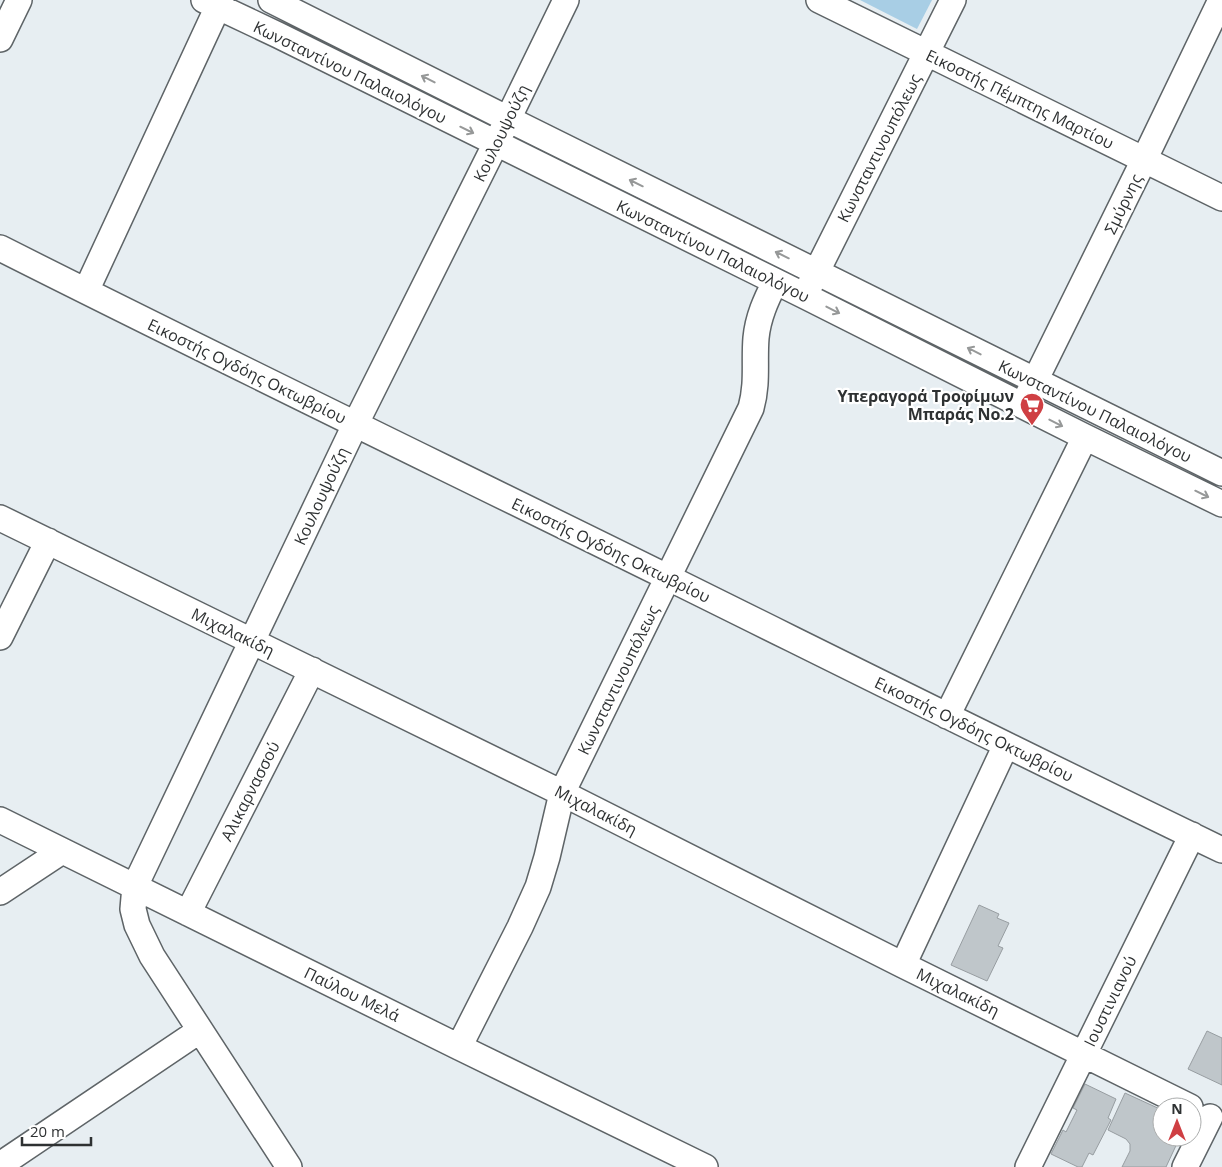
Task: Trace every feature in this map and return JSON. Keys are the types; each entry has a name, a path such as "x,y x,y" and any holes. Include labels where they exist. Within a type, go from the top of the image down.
{"street":[{"path":"0,39 19,0"},
{"name":"Κουλουψούζη","path":"289,1167 152,956 137,926 132,909 135,886 355,425 566,0"},
{"name":"Εικοστής Πέμπτης Μαρτίου","path":"819,0 1222,198"},
{"name":"Κωνσταντινουπόλεως","path":"805,296 952,0"},
{"name":"Σμύρνης","path":"1023,406 1221,0"},
{"path":"86,291 214,2"},
{"name":"Κωνσταντίνου Παλαιολόγου","path":"214,2 1084,437 1222,504"},
{"path":"278,35 285,3"},
{"name":"Κωνσταντίνου Παλαιολόγου","path":"285,3 508,119 1222,473"},
{"name":"Εικοστής Ογδόης Οκτωβρίου","path":"0,248 355,425 1222,850"},
{"name":"Κωνσταντινουπόλεως","path":"459,1047 520,927 538,887 562,793 751,408 756,384 756,342 759,320 764,303 775,282"},
{"path":"947,716 1084,437"},
{"name":"Μιχαλακίδη","path":"0,518 562,793 1204,1113"},
{"path":"0,637 48,542"},
{"name":"Αλικαρνασσού","path":"188,913 312,670"},
{"path":"903,964 1006,745"},
{"name":"Παύλου Μελά","path":"0,820 705,1167"},
{"name":"Ιουστινιανού","path":"1028,1167 1192,836"},
{"path":"0,892 62,851"},
{"path":"0,1165 199,1031"},
{"path":"1185,1167 1204,1113"}],"shaded area":[{"path":"860,0 932,0 917,29"}],"building":[{"path":"979,905 999,914 997,918 1009,923 998,946 1003,948 987,981 951,965"},
{"path":"1207,1031 1222,1038 1222,1085 1188,1069"},
{"path":"1085,1084 1116,1099 1108,1118 1111,1120 1093,1155 1089,1153 1082,1167 1078,1167 1051,1154 1063,1130 1066,1132 1077,1110 1073,1108"},
{"path":"1125,1093 1152,1105 1152,1147 1175,1147 1166,1167 1122,1167 1130,1151 1130,1144 1126,1139 1108,1130"}],"place":[{"name":"Υπεραγορά Τροφίμων Μπαράς Νο.2","path":"1032,426"}]}
